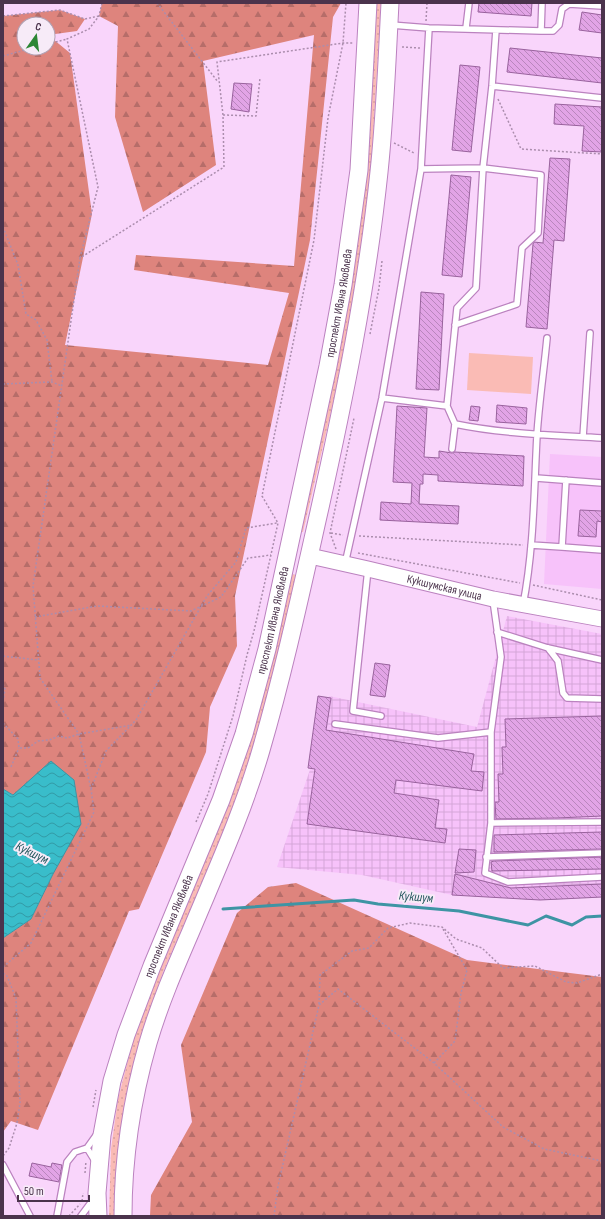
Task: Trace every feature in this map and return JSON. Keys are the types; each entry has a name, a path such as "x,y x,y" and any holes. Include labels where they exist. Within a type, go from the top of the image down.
{"main road":[{"name":"проспект Ивана Яковлева","path":"98,1216 90,1193 92,1175 102,1135 104,1084 221,800 244,734 267,649 279,553 328,366 343,285 359,170 368,3"},
{"name":"проспект Ивана Яковлева","path":"123,1216 123,1183 127,1145 134,1103 148,1042 172,975 236,825 260,754 282,675 310,556 365,287 380,170 390,3"},
{"name":"Кукшумская улица","path":"279,553 310,556"}],"street":[{"name":"Кукшумская улица","path":"310,556 347,558 368,569 493,599 602,619"}],"lane":[{"path":"466,28 468,3"},
{"path":"541,31 542,3"},
{"path":"388,25 428,25 496,30 553,30 559,25 562,9 569,4 602,6"},
{"path":"347,558 382,398 421,169 428,25"},
{"path":"452,449 456,424 448,406 455,325 457,308 476,288 483,168 492,86 496,30"},
{"path":"492,86 602,98"},
{"path":"421,169 483,168 541,175 538,233 522,248 517,304 455,325"},
{"path":"583,437 590,333"},
{"path":"523,605 531,545 538,434 547,338"},
{"path":"382,398 448,406"},
{"path":"456,424 538,434 602,438"},
{"path":"536,478 602,483"},
{"path":"562,547 566,480"},
{"path":"531,545 602,550"},
{"path":"368,569 353,711 381,716"},
{"path":"493,599 501,658 491,732 491,823 485,873 508,882 602,877"},
{"path":"497,632 548,648 602,660"},
{"path":"548,648 558,661 563,693 567,698 602,699"},
{"path":"335,724 438,738 491,732"},
{"path":"491,823 602,822"},
{"path":"486,857 602,853"},
{"path":"57,1216 67,1162 75,1152 87,1148 97,1134 104,1084"},
{"path":"87,1148 94,1158 92,1175"},
{"path":"3,1165 30,1216"},
{"path":"81,1216 90,1193"}],"path":[{"path":"56,42 89,30 99,16 102,3"},
{"path":"157,3 219,84"},
{"path":"196,823 208,794 233,716 279,553 278,523 262,496 314,240 328,118 343,43 346,3"},
{"path":"427,3 428,25"},
{"path":"3,16 60,10 85,19 99,16"},
{"path":"3,967 32,943 94,812 91,789 79,734 40,678 33,586 80,258 98,187 67,39"},
{"path":"80,258 224,167 223,114 217,62 343,43 357,43"},
{"path":"3,56 16,52"},
{"path":"223,114 256,116 260,78"},
{"path":"492,86 521,149 602,154"},
{"path":"394,143 422,156"},
{"path":"3,227 18,265 26,314 36,320 47,340 52,382"},
{"path":"3,384 52,382 62,386"},
{"path":"91,789 106,751 136,720 207,596 236,562 246,528 278,523"},
{"path":"531,545 351,536 330,533 337,550 347,558 527,584 602,600"},
{"path":"35,617 97,606 191,611 221,597 248,558 279,553"},
{"path":"3,656 38,660"},
{"path":"3,684 5,690 3,703"},
{"path":"3,723 18,740 19,748 11,767"},
{"path":"19,748 28,748 38,741 49,740 59,736 67,738 79,734 132,725"},
{"path":"274,1216 278,1186 319,1005 320,975 352,951 369,948 388,928 410,923 442,927 456,939 482,948 503,968 535,966 566,982 577,983 602,974"},
{"path":"434,1063 455,1041 461,993 467,970 442,927"},
{"path":"3,973 7,976 16,998 20,1103 17,1123 9,1148 3,1156"},
{"path":"319,1005 338,989 434,1063 504,1128 544,1149 602,1161"},
{"path":"92,1110 104,1084"},
{"path":"87,1148 92,1175"},
{"path":"69,1216 90,1193"}],"shaded area":[{"path":"377,3 381,3 371,171 356,286 340,373 303,532 300,532 366,171"},
{"path":"469,353 533,357 531,394 467,390"},
{"path":"550,454 602,457 602,589 544,584"},
{"path":"291,574 296,575 269,699 234,809 163,972 140,1038 125,1100 118,1151 115,1216 109,1216 111,1149 118,1099 134,1037 159,970 227,805 263,698"},
{"path":"507,616 602,634 602,897 540,900 452,895 362,875 277,867 320,740 329,696 477,727"}],"green space":[{"path":"102,3 341,3 333,17 310,240 235,596 237,646 210,707 206,752 139,909 129,911 38,1130 11,1121 3,1132 3,938 31,919 53,874 13,795 3,789 3,16 60,10 85,19 77,31 56,34 56,16 16,16 16,56 56,56 56,42 70,53 92,214 65,345 268,365 289,293 134,270 136,255 294,266 314,35 203,61 216,165 143,212 115,117 118,26 99,16"},
{"path":"296,883 467,960 602,977 602,1216 150,1216 151,1195 192,1122 181,1045 237,913 268,887"}],"water":[{"path":"51,761 74,780 81,824 53,874 31,919 3,938 3,789 13,795"}],"building":[{"path":"479,3 532,3 531,16 478,12"},
{"path":"582,12 602,15 602,33 579,30"},
{"path":"510,48 602,58 602,83 507,72"},
{"path":"460,65 480,67 471,152 452,150"},
{"path":"234,83 252,84 249,112 231,109"},
{"path":"555,104 602,107 602,152 582,151 584,126 554,124"},
{"path":"550,158 570,159 564,241 554,240 547,329 526,327 533,244 534,242 543,243"},
{"path":"451,175 471,177 462,277 442,275"},
{"path":"421,292 444,294 439,390 416,389"},
{"path":"497,405 527,408 526,424 496,422"},
{"path":"397,406 427,408 424,457 439,458 439,451 452,453 524,456 523,486 438,481 438,475 423,474 423,484 420,484 419,504 459,506 458,524 380,520 381,502 411,504 412,483 393,482"},
{"path":"471,406 480,407 478,421 469,420"},
{"path":"580,510 602,511 602,522 597,521 596,537 578,536"},
{"path":"375,663 390,665 385,697 370,695"},
{"path":"318,696 331,698 326,730 474,754 471,771 484,772 482,791 396,780 394,793 439,800 435,828 447,829 445,843 307,824 315,769 308,768"},
{"path":"602,716 602,816 496,819 495,802 499,802 498,774 503,774 502,747 506,747 505,719"},
{"path":"602,832 602,849 494,852 494,835"},
{"path":"459,849 476,850 474,872 455,873"},
{"path":"602,857 602,869 492,871 491,862 494,861"},
{"path":"455,874 511,888 602,884 602,897 540,900 452,895"},
{"path":"32,1163 51,1167 52,1163 62,1165 59,1182 29,1176"}],"waterway":[{"name":"Кукшум","path":"223,909 354,900 378,904 459,911 528,925 546,916 572,925 586,917 602,916"}]}
